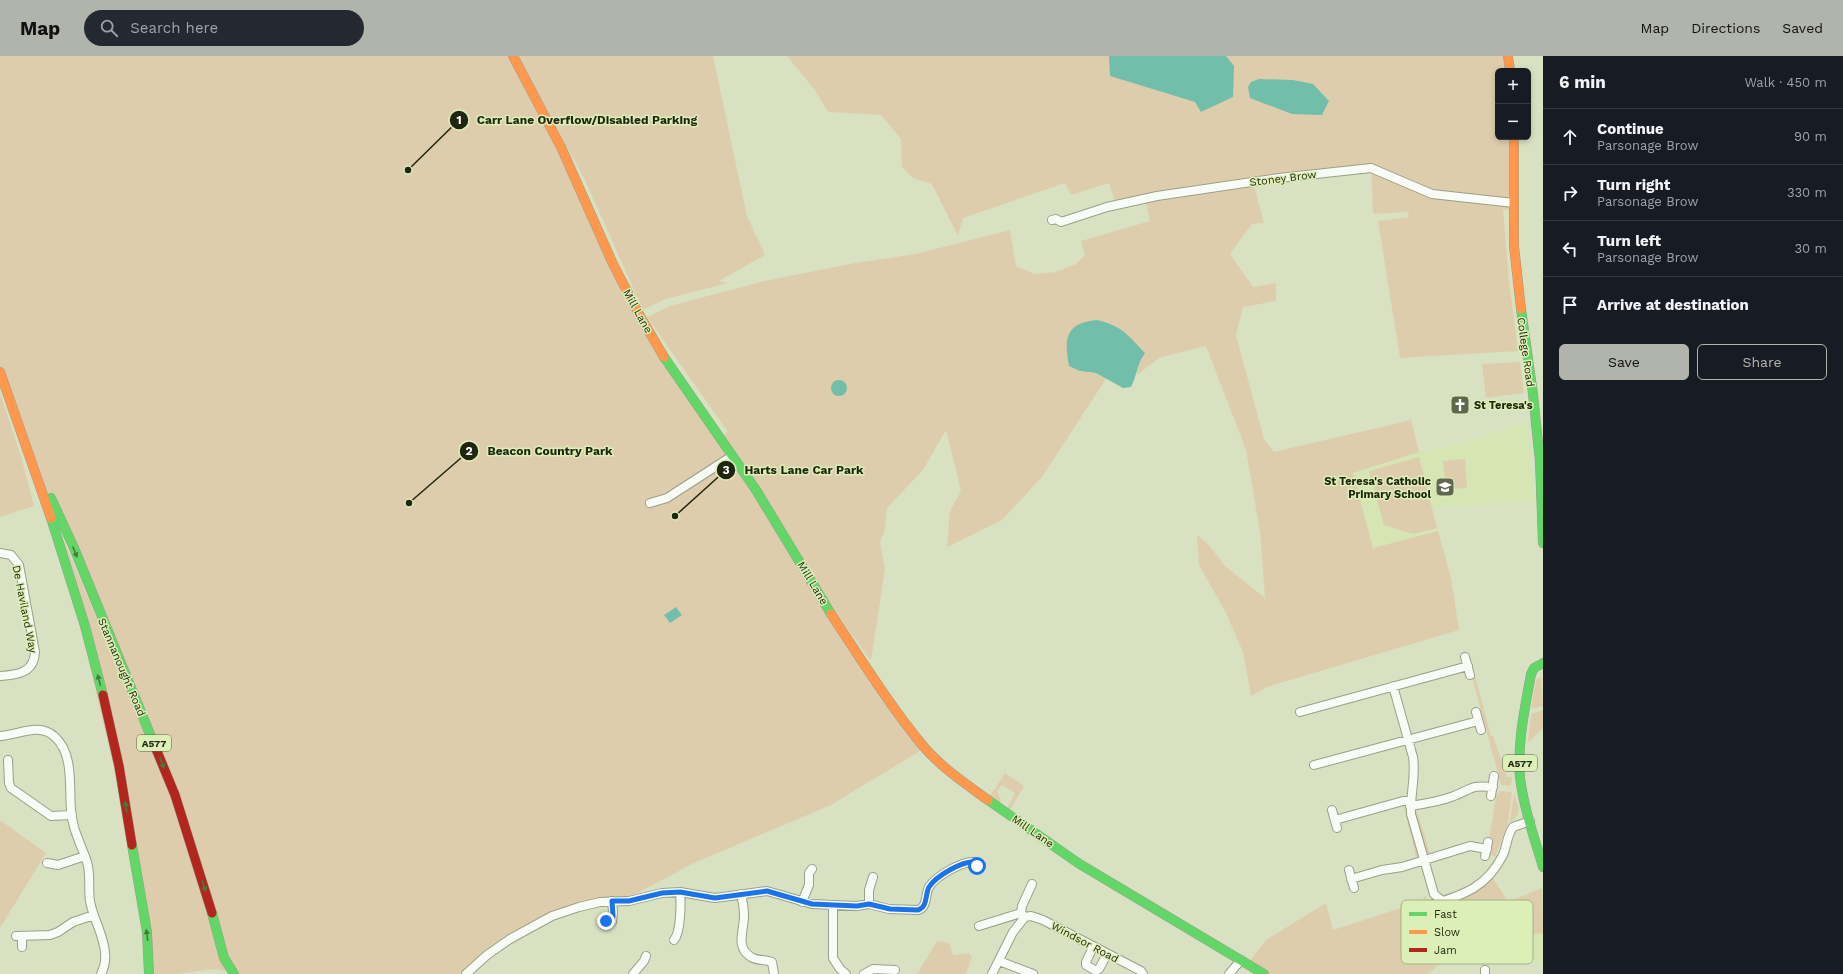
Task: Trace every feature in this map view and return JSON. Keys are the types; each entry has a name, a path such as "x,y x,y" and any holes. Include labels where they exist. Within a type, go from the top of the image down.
{"street":[{"name":"Mill Lane","path":"513,56 561,147 613,264 640,316 669,365 764,502 821,599 879,685 925,748 947,769 966,784 1078,863 1264,974"},
{"path":"1508,56 1510,68"},
{"path":"1514,140 1514,206"},
{"name":"Stoney Brow","path":"1052,220 1056,219 1061,222 1108,207 1157,196 1279,178 1371,168 1432,194 1514,206"},
{"name":"College Road","path":"1514,206 1516,277 1533,394 1540,462 1543,543"},
{"name":"Stannanought Road","path":"0,372 30,454 92,654 108,713 126,807 147,936 150,962 149,974"},
{"name":"Stannanought Road","path":"30,454 74,548 175,795 205,887 224,958 234,974"},
{"path":"650,503 667,498 732,456"},
{"name":"De Haviland Way","path":"0,553 11,556 19,565 35,652 32,664 26,671 18,674 0,676"},
{"path":"1466,657 1470,675"},
{"name":"A577","path":"1543,663 1534,668 1531,674 1521,751 1520,776 1522,790 1543,867"},
{"path":"1300,712 1468,666"},
{"path":"1393,686 1415,768 1410,804 1411,814 1434,894 1441,900"},
{"path":"1476,712 1481,730"},
{"path":"1314,765 1478,721"},
{"path":"0,736 35,729 50,733 57,739 64,752 70,772 72,815 76,834 85,856 89,872 90,902 105,953 105,962 101,974"},
{"path":"11,763 9,783 11,788 51,816 72,815"},
{"path":"1492,796 1494,776"},
{"path":"1332,810 1336,824 1403,801 1410,804 1454,796 1466,789 1477,786 1493,787"},
{"path":"1445,900 1468,892 1491,874 1503,855 1510,831 1513,827 1530,820"},
{"path":"1351,879 1382,870 1402,867 1424,861 1470,846 1487,849"},
{"path":"47,863 58,865 85,856"},
{"path":"466,974 487,955 510,939 552,916 579,907 612,901 629,901 662,893 680,892 715,898 767,891 776,892 802,902 812,904 833,906 869,904 890,909 918,910 922,909 928,888 933,881 969,861 976,861"},
{"path":"802,902 809,885 809,873 812,869"},
{"path":"1349,870 1354,888"},
{"path":"869,904 869,890 873,876"},
{"path":"992,974 1023,915 1022,906 1032,884"},
{"path":"678,938 681,913 680,892"},
{"path":"741,894 744,908 741,943 744,952 756,960 775,960 774,974"},
{"path":"611,923 613,916 612,901"},
{"path":"833,906 833,958 840,969 846,974"},
{"path":"22,947 19,936 54,934 73,922 94,915"},
{"path":"979,926 1023,915"},
{"name":"Windsor Road","path":"1023,915 1043,920 1140,971 1143,974"},
{"path":"1093,947 1086,962 1086,965 1091,969 1096,971 1099,969 1107,954"},
{"path":"1229,974 1241,960"},
{"path":"633,974 647,961"},
{"path":"999,961 1033,974"},
{"path":"864,974 873,969 897,970"}],"shaded area":[{"path":"0,56 513,56 640,316 925,748 831,805 694,863 638,893 618,901 579,907 510,939 468,974 234,974 175,795 30,454 0,372"},
{"path":"518,56 713,56 747,216 765,255 719,281 728,283 666,299 643,310 584,178"},
{"path":"787,56 1508,56 1510,68 1495,68 1495,140 1514,140 1514,209 1503,210 1509,280 1518,351 1400,358 1378,221 1409,217 1408,212 1373,214 1371,168 1253,182 1264,223 1252,224 1230,254 1253,287 1276,283 1276,301 1243,307 1236,335 1264,439 1274,452 1411,420 1419,452 1353,473 1373,548 1438,531 1451,578 1459,630 1267,687 1251,696 1243,652 1225,611 1199,565 1197,535 1209,545 1224,565 1265,598 1260,532 1246,450 1206,346 1159,358 1137,375 1137,368 1142,358 1080,371 1096,373 1106,379 1042,477 1002,520 947,547 950,511 961,491 946,430 923,470 887,508 885,530 880,542 885,569 871,661 825,597 723,435 728,432 647,317 670,306 764,281 855,263 916,254 1010,230 1016,266 1035,274 1056,272 1076,264 1085,255 1081,241 1150,221 1145,199 1116,205 1109,183 1071,195 1065,183 963,218 958,236 932,184 913,178 902,167 901,139 881,115 828,112 814,89"},
{"path":"1520,362 1524,393 1486,398 1482,364"},
{"path":"0,393 21,456 34,506 0,517"},
{"name":"St Teresa's Catholic Primary School","path":"1527,422 1535,501 1432,508 1438,531 1373,548 1353,472 1419,452 1454,445"},
{"path":"1419,457 1437,528 1413,534 1384,525 1369,471"},
{"path":"1465,459 1467,488 1446,489 1443,461"},
{"path":"55,519 174,803 225,971 214,969 178,974 153,974 143,890"},
{"path":"1475,676 1491,736 1493,736 1507,777 1512,777 1511,786 1501,785 1472,677"},
{"path":"1541,677 1543,706 1531,709 1536,680"},
{"path":"1543,710 1543,728 1528,743 1531,714"},
{"path":"1005,773 1024,786 1010,810 1007,808 1015,793 1002,785 997,791 1001,800 1000,803 990,796"},
{"path":"1499,791 1512,792 1508,823 1495,857 1488,854 1488,847 1496,797"},
{"path":"1514,793 1519,809 1517,815 1510,822"},
{"path":"1404,807 1407,807 1408,818 1419,856 1416,857"},
{"path":"1417,811 1430,853 1426,854 1414,812"},
{"path":"0,820 46,853 0,928"},
{"path":"1493,878 1507,900 1457,900 1470,895"},
{"path":"1542,888 1543,933 1533,934 1533,900 1513,900"},
{"path":"1425,895 1427,900 1422,900"},
{"path":"1326,903 1333,930 1401,908 1401,964 1439,964 1428,974 1270,974 1249,962 1266,940"},
{"path":"1543,933 1543,963 1533,963 1533,934"},
{"path":"937,941 949,943 953,955 969,953 972,957 966,974 917,974"}],"water":[{"path":"1109,56 1226,56 1234,66 1233,97 1201,112 1195,102 1110,76"},
{"path":"1259,79 1293,80 1313,84 1329,101 1322,115 1292,114 1250,98 1248,87 1251,82"},
{"path":"1097,320 1119,328 1145,353 1140,361 1131,387 1123,388 1096,373 1080,371 1069,366 1067,356 1067,340 1069,334 1078,325"},
{"path":"839,380 846,385 847,388 842,395 839,396 832,391 831,388 836,381"},
{"path":"676,607 682,615 670,623 664,615"}],"traffic: fast":[{"path":"1521,309 1533,394 1540,462 1543,543"},
{"path":"664,357 756,490 831,614"},
{"path":"51,498 74,548 154,744"},
{"path":"51,518 85,626 103,695"},
{"path":"1543,663 1534,668 1531,674 1522,726 1519,765 1524,800 1543,867"},
{"path":"988,800 1078,863 1264,974"},
{"path":"132,845 147,932 149,974"},
{"path":"212,913 224,958 234,974"}],"traffic: slow":[{"path":"513,56 561,147 613,264 640,316 664,357"},
{"path":"1508,56 1510,68"},
{"path":"1514,140 1514,246 1521,309"},
{"path":"0,372 51,518"},
{"path":"831,614 888,699 924,747 946,769 988,800"}],"traffic: jam":[{"path":"103,695 119,766 132,845"},
{"path":"154,744 175,795 212,913"}],"place":[{"name":"Carr Lane Overflow/Disabled Parking","path":"408,170"},
{"name":"St Teresa's","path":"1460,405"},
{"name":"St Teresa's Catholic Primary School","path":"1445,487"},
{"name":"Beacon Country Park","path":"409,503"},
{"name":"Harts Lane Car Park","path":"675,516"}],"route":[{"path":"606,921 612,922 612,901 629,901 662,893 680,892 723,898 767,891 776,892 802,902 812,904 857,906 869,904 881,908 918,910 922,909 924,906 928,888 933,881 943,874 969,861 974,862 977,866"}]}
